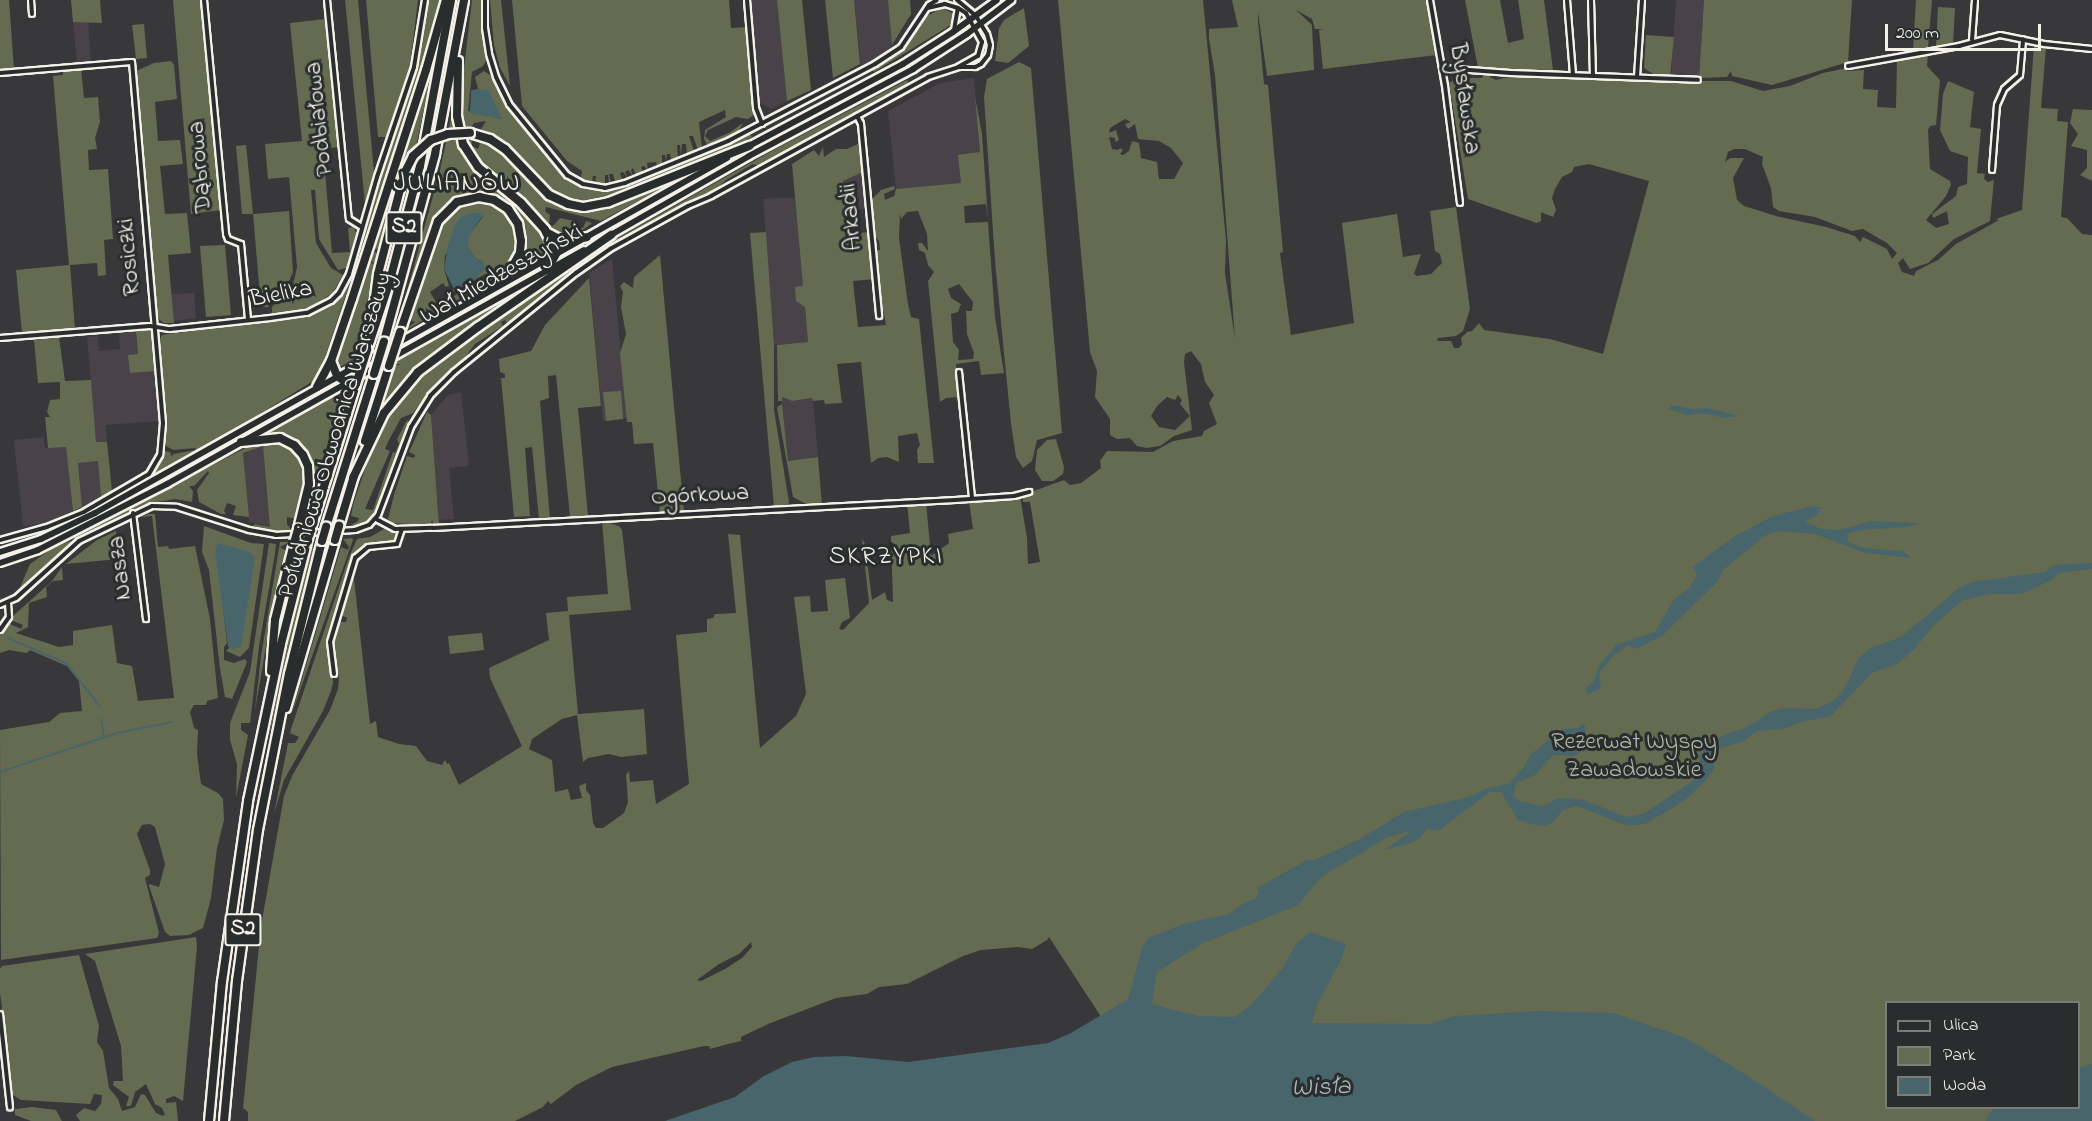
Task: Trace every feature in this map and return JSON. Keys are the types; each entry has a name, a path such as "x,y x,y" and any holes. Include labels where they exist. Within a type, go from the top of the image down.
{"highway":[{"path":"318,387 331,361 426,70 446,0"},
{"name":"Południowa Obwodnica Warszawy","path":"209,1121 226,941 260,738 307,542 389,284 420,166 451,0"},
{"name":"Południowa Obwodnica Warszawy","path":"275,741 299,626 326,526 384,340 435,154 464,0"},
{"path":"459,33 457,116 462,144 478,167 527,208 545,231 556,254 547,270"},
{"path":"367,350 378,274 404,174 413,156 431,140 450,133 470,133 490,139 505,149 549,195 568,204 584,207 609,202 748,146"},
{"path":"275,741 306,646 353,478 438,221 457,202 479,197 494,200 508,209 518,224 521,241 520,253 511,269 477,297"},
{"path":"545,231 563,241 587,237"},
{"path":"353,478 384,413 418,372 478,327 611,235"},
{"path":"331,361 337,376 347,383"},
{"path":"241,442 280,438 294,445 303,455 308,466 309,484 275,620 270,692"},
{"name":"S2","path":"224,1121 241,944 275,741"}],"main road":[{"name":"Wał Miedzeszyński","path":"0,552 77,523 748,146 893,69 953,32 997,0"},
{"name":"Wał Miedzeszyński","path":"0,563 38,550 241,442 749,156 907,72 981,24 1011,0"}],"street":[{"path":"31,0 32,14"},
{"name":"Dąbrowa","path":"204,0 226,234 228,239 239,242 242,246 248,320"},
{"name":"Podbiałowa","path":"327,0 349,219 362,227"},
{"name":"Bielika","path":"0,338 154,327 170,328 248,320 307,313 331,301 339,293 349,274 414,67 425,0"},
{"path":"485,0 485,28 489,54 506,98 550,157 578,182 596,187 614,186 706,150 762,124 893,54 904,44 927,8 937,0"},
{"path":"747,0 756,108 762,124"},
{"path":"957,0 973,18 982,42 982,50 976,58 958,67"},
{"name":"Bysławska","path":"1430,0 1442,68 1460,203"},
{"path":"1567,0 1572,74"},
{"path":"1591,0 1593,75"},
{"path":"1637,77 1642,0"},
{"path":"1972,40 1975,0"},
{"path":"927,8 945,4 958,8 981,24 990,40 988,56 975,67 958,67"},
{"path":"953,32 958,20 958,8"},
{"path":"1848,66 1959,46 1972,40 2005,35 2092,48"},
{"path":"1992,170 1997,105 2004,89 2020,75 2023,39"},
{"name":"Rosiczki","path":"0,73 132,62 163,423 162,449 156,466 149,474 100,504 47,527 0,540"},
{"name":"Wał Miedzeszyński","path":"376,519 414,420 430,396 454,372 602,254 928,77 958,67"},
{"path":"1442,68 1504,73 1698,80"},
{"name":"Arkadii","path":"857,116 861,124 879,316"},
{"path":"960,372 972,498"},
{"name":"Ogórkowa","path":"376,519 388,527 402,530 972,498 1029,492"},
{"path":"0,605 8,603 75,543 133,513 152,506 170,505 276,535 355,530 376,519"},
{"name":"Nasza","path":"133,513 146,619"},
{"path":"334,674 330,642 355,558 368,547 397,544 402,530"},
{"path":"0,630 9,617 8,603"},
{"path":"0,1014 10,1107"}],"shaded area":[{"path":"750,0 777,0 787,101 771,109 759,102"},
{"path":"854,0 888,0 892,45 889,50 861,66"},
{"path":"1676,0 1704,0 1699,78 1671,76"},
{"path":"88,21 91,63 77,64 73,22"},
{"path":"974,78 980,152 961,183 896,189 888,111 940,83"},
{"path":"863,172 867,209 846,211 843,181"},
{"path":"795,198 808,342 774,345 763,199"},
{"path":"612,259 627,418 603,421 589,273"},
{"path":"194,293 196,318 174,321 171,294"},
{"path":"136,332 138,354 130,373 156,371 160,421 106,425 107,442 96,443 87,337 98,336 99,351 120,349 119,333"},
{"path":"461,392 469,466 449,468 454,519 439,520 431,415 448,395"},
{"path":"781,397 792,401 813,398 818,457 788,461"},
{"path":"44,437 45,448 66,446 73,511 43,524 23,526 14,440"},
{"path":"263,446 271,527 249,522 243,452"},
{"path":"98,461 101,499 82,507 78,463"}],"green space":[{"path":"0,0 9,0 14,70 0,71"},
{"path":"71,0 100,0 102,23 73,22"},
{"path":"173,0 202,0 221,210 191,214"},
{"path":"345,0 358,0 374,172 365,204"},
{"path":"366,0 418,0 410,65 386,137 378,137"},
{"path":"428,0 441,0 427,52 318,378 221,438 111,500 151,476 159,466 164,451 170,452 172,457 173,454 196,450 195,448 173,450 166,446 159,341 162,335 313,315 333,304 345,289 419,60"},
{"path":"456,0 459,0 446,75 418,205 389,308 377,340 419,188 441,88"},
{"path":"472,0 483,0 483,34 487,59 483,66 472,72 468,111 502,119 483,91 478,89 475,77 484,71 493,77 511,111 558,171 576,184 595,190 619,188 749,133 752,137 703,160 618,194 579,201 560,196 545,184 510,146 481,129 486,121 474,123 471,128 472,146 478,149 481,140 490,144 507,157 544,197 573,210 589,211 609,207 689,174 601,221 546,207 545,211 550,215 549,225 553,226 560,218 574,221 578,228 583,228 586,221 592,223 575,236 559,237 549,230 522,197 484,167 467,145 462,127 462,86"},
{"path":"490,0 501,0 510,86 500,68 494,45"},
{"path":"512,0 729,0 731,28 747,27 755,114 748,119 736,117 708,130 705,136 710,141 729,133 743,123 739,131 746,128 708,146 704,139 705,130 726,117 725,110 699,122 702,148 698,150 693,136 689,136 694,151 687,154 686,144 682,144 681,156 680,145 677,145 678,158 671,160 670,154 667,154 666,162 665,155 662,155 662,164 657,166 656,162 647,163 648,170 644,166 641,167 643,172 636,175 633,168 631,170 633,176 628,170 625,172 628,178 623,172 620,173 622,179 615,182 613,174 609,174 611,183 609,183 608,175 605,175 605,183 595,183 596,176 593,176 592,183 581,179 582,171 567,161 522,106"},
{"path":"777,0 802,0 811,90 787,101"},
{"path":"825,0 854,0 860,64 833,78"},
{"path":"888,0 910,0 911,14 892,45"},
{"name":"Rezerwat Wyspy Zawadowskie","path":"1058,0 1203,0 1226,240 1225,273 1235,339 1215,75 1209,39 1209,29 1238,27 1232,0 1428,0 1437,55 1323,69 1319,30 1324,29 1315,29 1312,19 1296,10 1312,25 1314,70 1267,76 1258,12 1258,21 1264,84 1268,85 1283,252 1280,253 1291,335 1354,323 1342,223 1397,214 1403,257 1421,254 1414,274 1417,276 1431,274 1442,263 1440,254 1435,251 1430,211 1456,207 1470,309 1463,331 1456,336 1438,338 1437,341 1451,341 1454,348 1459,348 1462,344 1461,338 1479,323 1484,330 1550,339 1603,354 1649,181 1589,164 1574,167 1572,172 1562,177 1555,189 1552,198 1556,210 1553,217 1541,212 1541,221 1537,223 1468,199 1449,83 1459,78 1482,78 1484,74 1496,80 1513,76 1572,75 1637,81 1731,81 1763,91 1790,86 1823,73 1847,68 1847,71 1864,70 1863,89 1878,90 1877,107 1896,108 1897,59 1928,54 1927,66 1940,80 1936,125 1930,126 1928,130 1930,169 1950,181 1951,185 1946,196 1926,220 1936,228 1949,224 1947,211 1933,218 1932,214 1956,196 1958,187 1967,184 1968,157 1950,151 1940,130 1943,94 1948,81 1974,92 1970,127 1981,129 1977,173 1985,174 1984,179 1988,182 1994,180 1990,221 1954,239 1928,263 1910,269 1903,258 1898,263 1902,272 1914,276 1916,271 1938,260 1956,244 1999,220 1996,219 2022,210 2034,45 2046,47 2041,108 2058,109 2057,121 2068,122 2061,217 2067,218 2082,234 2092,235 2092,1121 1169,1121 1049,937 1032,949 1018,947 981,950 963,956 907,984 879,987 867,994 836,998 768,1024 741,1037 741,1041 710,1049 709,1046 704,1046 612,1067 576,1085 551,1104 548,1101 543,1107 515,1121 248,1121 248,1112 243,1108 261,926 284,796 292,776 330,710 338,689 339,678 333,647 339,622 346,622 347,618 341,615 353,570 370,724 376,721 378,737 399,744 416,746 427,761 442,765 445,760 447,764 449,763 459,785 522,746 490,678 489,668 549,640 546,613 568,611 567,597 608,594 602,521 619,526 622,530 631,610 569,615 578,714 644,709 647,754 621,757 609,754 588,758 583,762 577,715 562,719 532,739 529,749 552,760 555,792 568,789 571,800 582,798 579,786 586,783 586,790 590,795 593,823 596,828 603,828 624,813 628,802 626,775 629,771 630,782 653,780 656,804 689,784 676,635 707,632 707,619 713,618 715,614 736,613 728,534 740,535 760,748 796,716 806,694 794,597 810,596 811,612 828,611 825,580 845,578 850,618 842,622 839,629 843,630 869,603 862,539 865,544 872,600 885,592 887,600 893,602 891,536 910,533 907,503 926,502 931,556 949,543 948,534 973,529 969,501 1001,501 1020,496 1027,538 1028,564 1040,562 1030,502 1023,502 1023,495 1064,480 1070,485 1081,483 1101,468 1100,461 1107,451 1153,452 1173,441 1202,436 1204,431 1217,424 1209,403 1214,395 1205,382 1201,364 1191,351 1185,354 1184,362 1192,430 1174,436 1160,446 1146,448 1137,446 1130,438 1117,439 1110,435 1110,419 1095,397 1097,371 1090,352","holes":["1125,119 1131,122 1125,124 1128,129 1135,124 1138,139 1159,141 1171,148 1183,163 1174,179 1159,179 1157,162 1141,158 1139,143 1132,141 1129,151 1123,155 1120,154 1123,150 1120,148 1112,149 1109,137 1115,138 1115,142 1119,140 1116,130 1109,133 1110,128","1734,149 1745,149 1763,157 1762,164 1771,188 1773,207 1779,211 1815,217 1852,231 1863,229 1887,243 1897,253 1892,259 1887,249 1863,237 1860,242 1855,236 1744,206 1737,200 1733,178 1744,158 1730,158 1725,162 1728,152","1178,395 1182,400 1180,404 1190,416 1175,430 1159,427 1151,416 1157,406 1167,397 1175,400","751,942 752,947 742,958 701,981 697,980 719,964 739,954"]},
{"path":"1465,0 1500,0 1508,43 1524,39 1518,0 1544,0 1553,70 1478,68"},
{"path":"1704,0 1852,0 1848,62 1772,85 1732,76 1731,71 1727,77 1699,78"},
{"path":"1916,0 1932,0 1928,47 1913,50"},
{"path":"1938,7 1955,8 1953,44 1943,47 1936,47"},
{"path":"942,8 954,14 951,25 874,72 872,69 902,50 925,17"},
{"path":"1024,8 1029,46 1008,63 995,61 999,28 1004,20"},
{"path":"325,19 339,147 323,149 332,253 350,252 348,228 354,227 356,233 346,268 338,270 319,239 315,190 311,190 316,243 331,268 343,275 333,292 318,304 303,309 272,313 272,307 293,285 297,267 289,177 268,179 265,144 302,141 290,23"},
{"path":"144,24 147,58 136,59 132,25"},
{"path":"1646,35 1674,37 1670,77 1656,76 1644,68"},
{"path":"171,61 174,65 177,99 155,102 158,141 180,140 183,164 160,166 165,214 187,213 191,253 168,255 174,323 164,323 156,317 136,71 154,63"},
{"path":"1019,62 1031,68 1062,433 1037,440 1032,461 1023,468 1016,457 1011,424 995,261 984,97 987,79"},
{"path":"81,68 84,98 98,97 100,122 95,138 97,149 88,150 89,170 108,169 113,239 104,240 106,275 98,276 97,263 70,265 75,329 22,333 16,270 69,265 53,76 63,75 63,70"},
{"path":"432,72 412,165 379,290 404,174 400,171"},
{"path":"907,80 909,85 759,166 753,164 726,180 716,189 601,251 508,324 505,320 501,322 503,326 475,344 463,360 435,384 413,413 401,418 385,449 390,451 365,509 373,510 393,452 395,453 399,444 397,439 407,420 409,422 375,511 365,523 346,528 359,518 351,516 353,505 376,436 398,400 426,371 590,254 766,154"},
{"path":"975,97 982,134 988,219 986,204 964,206 965,223 988,222 995,317 1004,373 981,375 979,361 956,364 959,397 946,398 940,402 928,281 934,272 928,265 925,253 919,250 918,243 922,243 928,251 927,234 918,211 907,212 901,219 900,213 899,238 908,304 911,317 919,319 934,463 918,463 917,450 920,445 917,433 898,436 899,462 887,457 878,458 871,463 861,362 837,364 842,403 825,404 824,400 813,401 812,398 792,401 782,397 782,401 778,401 777,345 808,342 805,307 796,301 795,287 803,286 792,164 814,150 819,156 823,147 824,157 836,149 847,149 860,143 863,172 843,181 848,234 869,232 874,279 853,281 858,327 886,325 876,271 875,253 876,250 880,250 879,241 874,235 870,201 881,190 894,186 895,189 884,194 885,200 894,196 896,189 961,183 958,155 980,152","holes":["959,284 973,302 972,311 966,311 967,334 974,353 973,359 958,360 959,350 953,342 951,314 958,312 961,304 951,298 948,289"]},
{"path":"453,108 457,139 465,157 480,175 533,222 550,252 509,276 520,262 525,247 525,233 519,217 504,201 490,195 474,193 457,198 439,214 430,229 397,328 437,181 441,181 438,180"},
{"path":"2073,109 2092,110 2092,181 2080,175 2087,168 2087,150 2071,146 2078,134 2070,123"},
{"path":"246,145 253,214 242,214 236,146"},
{"path":"756,145 758,148 563,256 562,254"},
{"path":"398,172 380,248 373,250"},
{"path":"472,202 490,203 511,220 517,239 512,259 504,270 485,284 452,303 447,300 487,277 485,274 450,294 449,292 477,277 483,262 475,258 468,248 468,237 484,215 445,255 444,269 449,286 446,287 443,283 430,292 437,304 442,304 441,310 403,332 415,322 408,319 441,225 457,207"},
{"path":"289,211 293,272 287,286 268,307 261,307 253,214"},
{"path":"766,232 774,345 774,410 789,502 788,506 774,507 750,233"},
{"path":"225,245 231,315 206,317 200,246"},
{"path":"372,250 378,254 376,263 372,262 372,258 371,263 375,264 357,355 349,352 355,358 337,369 337,359"},
{"path":"660,255 684,512 660,513 653,443 634,444 632,422 627,422 620,353 626,334 621,307 623,292 620,286 624,282 633,288 634,277"},
{"path":"589,278 601,406 578,408 588,516 570,517 556,375 548,376 549,398 540,401 550,519 539,519 532,447 525,448 530,516 514,517 501,378 505,378 505,374 500,372 499,359 531,351 545,325"},
{"path":"538,279 422,362 398,387 376,419 394,365 401,365 394,361"},
{"path":"151,330 156,371 130,373 128,355 138,354 136,331"},
{"path":"59,337 65,381 91,380 96,442 107,442 112,491 101,497 98,461 78,463 82,507 73,511 66,447 48,448 45,417 50,417 47,412 50,400 60,399 60,382 38,383 34,340"},
{"path":"346,387 333,397 342,399 318,474 313,474 307,453 296,441 283,435 267,433"},
{"path":"621,391 623,419 606,421 603,392"},
{"path":"782,404 788,461 818,457 822,505 810,506 793,497 777,407"},
{"path":"427,412 431,415 439,524 434,525 432,520 430,525 392,523 388,519 394,495 407,456 414,458 415,455 409,452"},
{"path":"1056,439 1064,467 1063,474 1053,481 1042,481 1035,470 1037,450 1047,440"},
{"path":"275,441 294,450 303,464 305,478 296,519 287,517 287,524 292,531 269,531 254,526 254,524 270,527 263,446 243,453 249,517 233,515 236,506 227,503 224,511 226,514 221,514 199,502 197,490 209,473 208,471 194,486 189,486 193,491 192,502 175,499 145,504 74,540 73,538 251,445"},
{"path":"155,514 158,547 168,546 169,549 195,546 210,619 218,698 207,701 206,705 194,705 190,712 194,728 198,730 197,754 201,784 218,793 223,799 224,820 217,848 211,898 203,928 189,935 170,936 165,932 149,884 159,887 165,864 155,827 150,824 142,825 137,834 150,870 150,875 145,878 159,933 157,938 1,960 0,730 49,722 60,713 82,711 79,681 69,667 30,650 27,653 9,650 0,653 0,634 10,624 21,629 23,625 13,621 13,616 52,581 62,567 63,580 53,581 46,587 47,597 29,603 28,627 16,633 59,647 73,645 73,631 112,625 117,663 132,666 138,701 174,698 152,516 140,517"},
{"path":"204,526 251,543 264,544 249,648 240,657 226,651 229,648 216,547 227,643 224,647 224,660 234,663 245,659 247,662 232,699 225,697 220,669 209,570 202,552"},
{"path":"384,529 396,533 396,540 364,545 355,552 350,562 329,636 333,683 331,691 323,711 284,780 274,814 288,743 295,743 299,737 290,733 291,729 349,557 357,539 370,537"},
{"path":"116,531 119,559 66,564 97,540"},
{"path":"352,538 353,540 291,716 341,547 348,550 349,547 343,539"},
{"path":"72,542 18,592 30,564 51,549"},
{"path":"280,542 290,542 280,547 287,551 273,607 255,710 261,656"},
{"path":"269,543 276,544 275,554 259,646 250,723 241,723 241,730 248,735 236,798 237,764 230,740 230,723 250,672"},
{"path":"312,547 315,547 268,740 284,656"},
{"path":"482,633 484,650 450,654 448,636"},
{"path":"196,937 183,1101 174,1096 166,1099 166,1103 176,1102 178,1121 80,1121 76,1115 84,1108 95,1111 101,1104 102,1095 94,1094 90,1104 21,1100 13,1095 0,993 0,969 2,966 79,955 99,1026 97,1042 103,1051 109,1088 118,1099 122,1111 135,1107 141,1094 145,1095 156,1113 163,1116 165,1114 162,1108 155,1104 146,1084 135,1092 131,1106 126,1106 129,1097 113,1085 114,1081 123,1081 121,1046 95,961 85,954"},
{"path":"32,1107 56,1110 62,1121 31,1121 15,1115 15,1109"}],"water":[{"path":"471,90 489,91 502,119 470,113"},
{"path":"472,213 484,213 469,237 468,248 475,258 483,262 485,269 477,277 454,289 444,269 448,245 455,225 461,217"},
{"path":"1670,405 1694,409 1707,408 1740,416 1724,418 1702,413 1687,415 1669,409"},
{"path":"1813,506 1824,508 1819,509 1819,514 1805,522 1822,529 1840,530 1871,521 1921,523 1907,527 1861,530 1847,534 1848,542 1863,548 1903,551 1912,558 1865,553 1815,534 1780,531 1766,535 1723,570 1717,582 1662,636 1636,649 1628,645 1613,656 1599,673 1601,688 1587,695 1586,688 1594,681 1599,666 1617,644 1655,632 1674,599 1689,588 1695,579 1697,574 1692,567 1737,535 1773,516"},
{"path":"218,543 249,552 255,557 241,647 231,649 228,646 215,551"},
{"name":"Wisła","path":"2092,563 2092,569 2059,573 2050,581 2021,594 1990,594 1963,600 1934,625 1914,650 1897,664 1872,673 1830,717 1804,721 1783,729 1757,731 1742,742 1713,750 1711,752 1715,768 1704,782 1684,801 1645,824 1628,826 1577,806 1563,810 1552,823 1543,826 1531,824 1518,820 1501,792 1490,792 1441,829 1434,831 1428,828 1419,839 1384,850 1413,830 1388,837 1321,877 1298,905 1203,943 1157,972 1152,1004 1198,1016 1235,1017 1251,1005 1283,968 1295,945 1310,932 1346,944 1342,958 1317,1005 1312,1023 1429,1024 1455,1016 1537,1011 1613,1013 1686,1038 1815,1121 665,1121 735,1097 764,1076 792,1062 814,1057 846,1056 908,1062 1048,1043 1071,1033 1128,999 1142,948 1148,938 1183,924 1229,914 1247,901 1254,900 1259,893 1257,888 1307,860 1315,860 1360,839 1404,812 1469,797 1487,788 1508,784 1523,768 1531,754 1563,729 1579,728 1582,724 1585,726 1586,733 1580,752 1575,756 1553,755 1535,775 1516,783 1513,796 1519,801 1543,806 1556,799 1567,798 1584,800 1626,817 1643,814 1697,778 1700,772 1699,757 1707,745 1726,734 1744,729 1772,711 1785,708 1815,709 1835,700 1847,684 1858,659 1870,648 1901,637 1959,588 1971,582 2045,572 2053,565"},
{"path":"2092,1064 2092,1121 1985,1121 1992,1109 2080,1109 2080,1068"}],"waterway":[{"path":"8,638 66,663 100,706"},
{"path":"102,719 104,736"},
{"path":"0,772 117,733 172,722"}],"district":[{"name":"JULIANÓW","path":"457,185"},
{"name":"SKRZYPKI","path":"886,558"}]}
